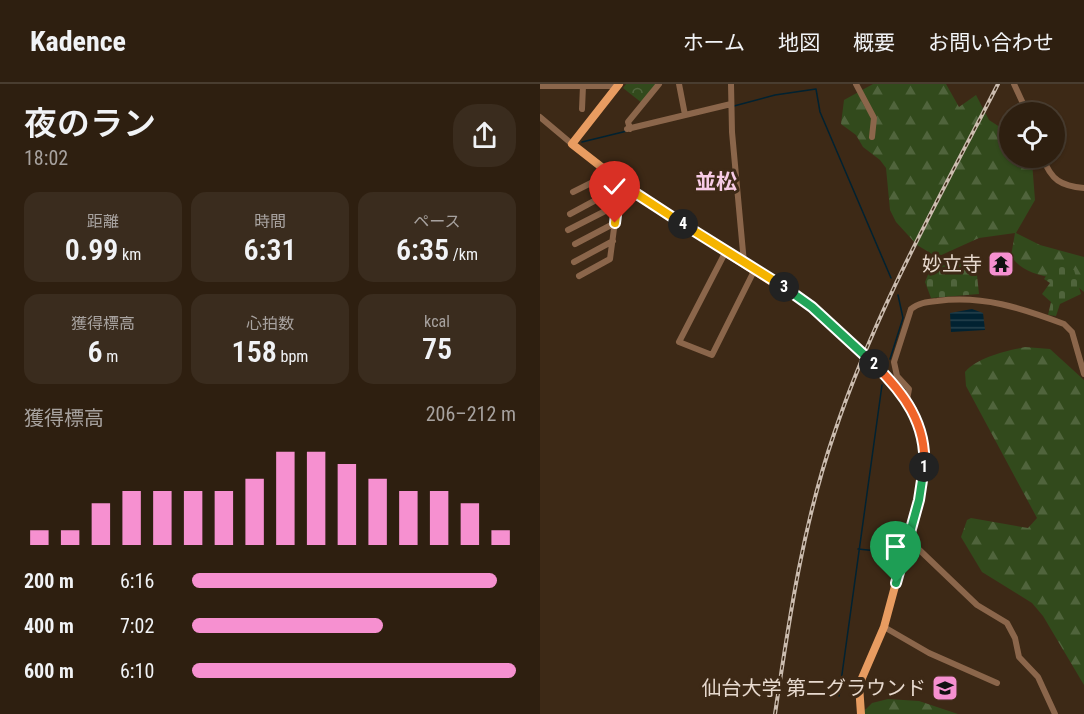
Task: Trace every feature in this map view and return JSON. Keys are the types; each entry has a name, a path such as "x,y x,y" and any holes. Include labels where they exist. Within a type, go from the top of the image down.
{"main road":[{"path":"618,85 572,144 620,185 812,307 876,366 907,400 918,422 924,457 921,490 884,627 858,685 861,714"}],"street":[{"path":"659,84 628,122 628,129 731,106"},
{"path":"680,84 684,115"},
{"path":"731,84 744,263"},
{"path":"856,84 874,118 872,137"},
{"path":"1014,84 1022,102"},
{"path":"540,86 618,85"},
{"path":"582,109 583,86"},
{"path":"540,117 572,144"},
{"path":"1048,168 1050,174 1059,183 1084,188"},
{"path":"573,192 609,174"},
{"path":"579,276 610,259 620,185"},
{"path":"570,214 620,185"},
{"path":"568,230 617,205"},
{"path":"576,244 615,223"},
{"path":"574,262 612,241"},
{"path":"726,251 679,342 712,356 755,269"},
{"path":"907,400 909,389 897,376 895,357 911,309 925,302 958,299 990,300 1064,324 1069,328 1074,339 1084,374"},
{"path":"908,539 977,605 1007,623 1015,638 1017,653 1038,677 1055,714"},
{"path":"884,627 929,653 997,683"}],"green space":[{"path":"626,84 657,84 642,103 623,88"},
{"path":"873,84 946,84 959,107 976,95 989,120 999,126 999,168 1032,168 1035,200 1016,233 1040,245 1084,257 1084,292 1067,282 1037,274 1019,264 1011,256 1015,233 979,238 937,257 917,245 896,222 890,210 886,168 880,160 863,147 856,135 841,124 844,100"},
{"path":"965,256 970,257 967,270 969,274 977,275 979,294 931,298 925,282 932,265 958,265"},
{"path":"1057,261 1074,270 1081,294 1060,304 1056,316 1048,315 1051,302 1042,294 1050,283 1044,279"},
{"path":"1025,347 1050,349 1084,380 1084,685 1043,616 1032,603 982,572 961,537 967,520 971,518 1028,528 1037,518 966,386 965,372 977,362"},
{"path":"888,699 919,701 958,714 861,714 872,703"}],"water":[{"path":"972,309 983,313 985,330 951,332 950,313"}],"waterway":[{"path":"734,106 775,95 816,89 820,112 891,278"},
{"path":"582,142 627,131"},
{"path":"890,359 903,318 898,295"},
{"path":"839,696 882,385"},
{"path":"858,549 896,553"}],"railway":[{"path":"775,714 805,537 823,468 850,388 909,256 998,84"}],"place":[{"name":"妙立寺","path":"1001,264"},
{"name":"仙台大学 第二グラウンド","path":"945,688"}],"district":[{"name":"並松","path":"716,182"}],"route":[{"path":"615,223 620,183 812,307 902,393 918,422 924,457 919,500 896,583"}]}
